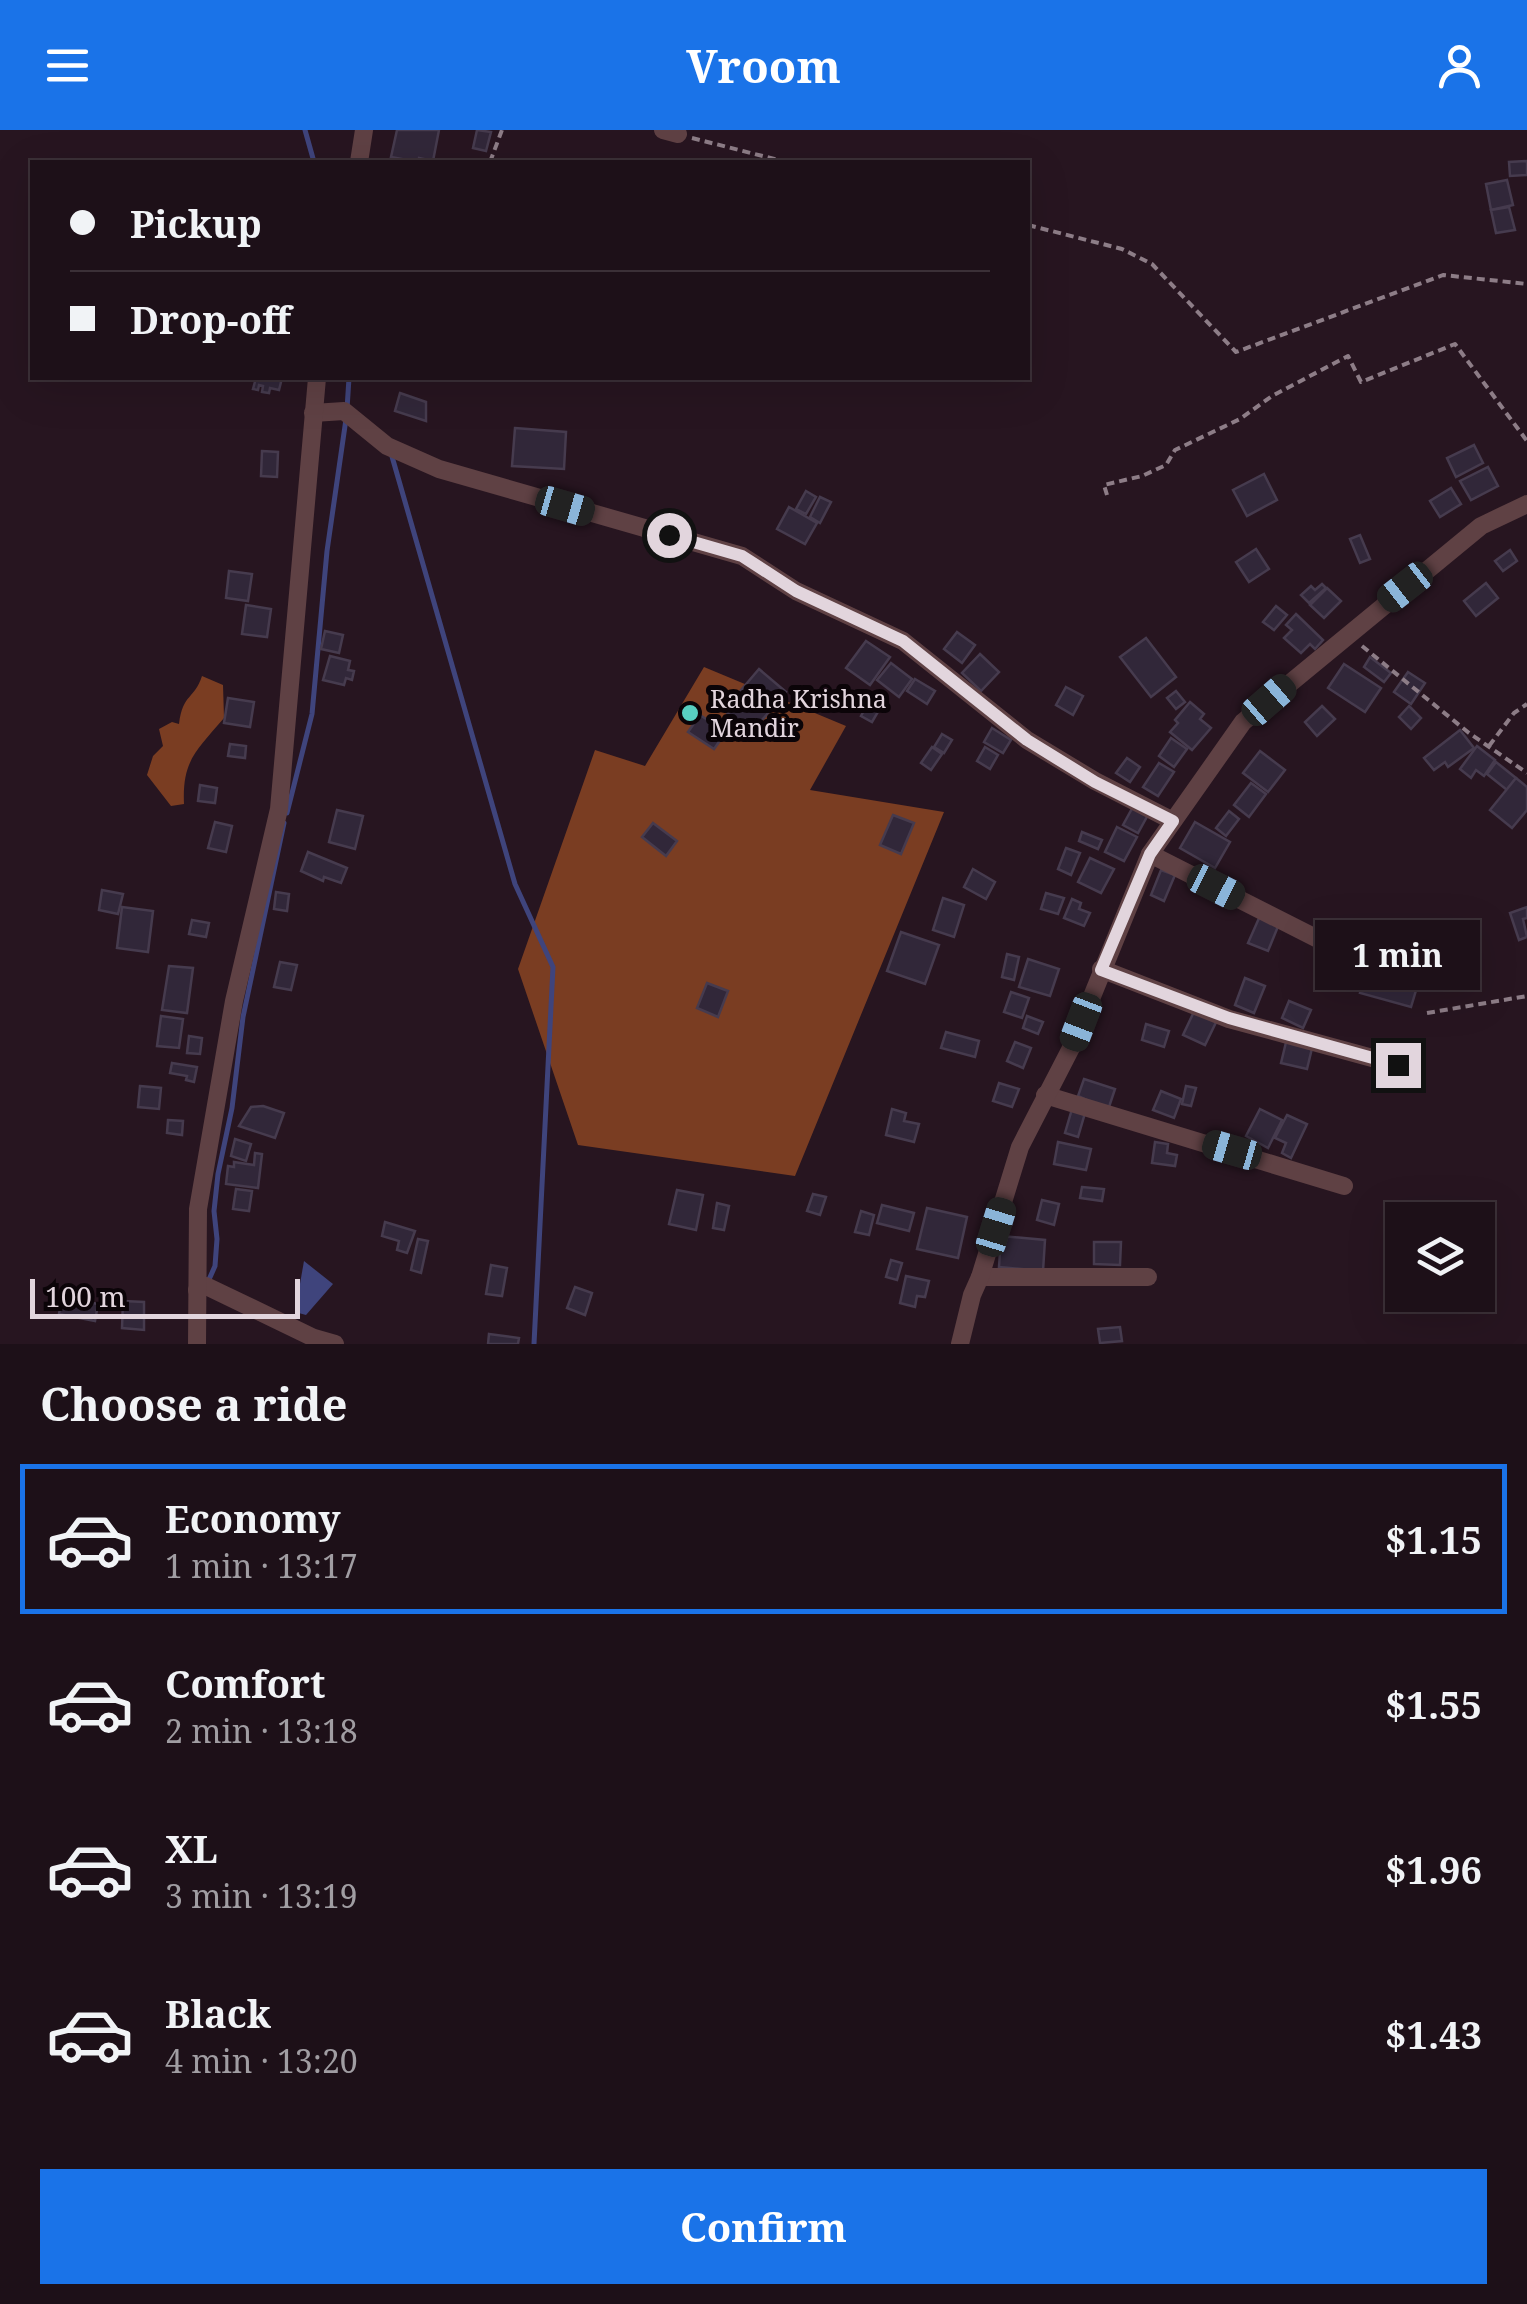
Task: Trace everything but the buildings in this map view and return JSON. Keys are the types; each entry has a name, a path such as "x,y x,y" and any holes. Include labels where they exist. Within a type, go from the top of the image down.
{"street":[{"path":"359,160 364,130"},
{"path":"196,1344 198,1210 234,1000 279,809 317,380"},
{"path":"313,413 344,411 386,446 439,469 742,556 796,591 903,641 1027,740 1095,782 1173,821"},
{"path":"960,1344 972,1294 1020,1147 1071,1048 1150,854 1243,722 1481,526 1527,504"},
{"path":"1150,854 1381,971"},
{"path":"1101,970 1229,1018 1398,1065"},
{"path":"1045,1094 1344,1186"},
{"path":"980,1277 1148,1277"},
{"path":"197,1290 206,1286 314,1338 335,1344"}],"path":[{"path":"491,160 502,130"},
{"path":"671,132 778,160"},
{"path":"1030,226 1122,249 1152,264 1236,352 1443,275 1527,284"},
{"path":"1107,495 1104,485 1142,476 1166,465 1174,450 1240,419 1272,396 1348,356 1362,382 1455,344 1527,441"},
{"path":"1346,634 1527,773"},
{"path":"1490,746 1514,713 1527,704"},
{"path":"1427,1012 1527,996"}],"shaded area":[{"path":"704,667 846,726 810,790 944,812 795,1176 578,1145 518,969 595,750 645,766"},
{"path":"202,676 223,685 224,718 189,766 184,804 171,806 147,775 153,756 163,746 159,729 172,722 179,724 183,707"}],"water":[{"path":"304,1261 333,1284 306,1315 295,1312"}],"waterway":[{"path":"305,130 313,160"},
{"path":"347,409 349,380"},
{"path":"287,813 312,714 327,551 346,419"},
{"path":"391,453 515,884 553,967 534,1344"},
{"path":"207,1284 215,1266 218,1174 232,1108 243,1017 284,823"}],"place":[{"name":"Radha Krishna Mandir","path":"690,713"}],"route":[{"path":"669,535 742,556 796,591 903,641 1027,740 1095,782 1173,821 1150,854 1101,970 1229,1018 1398,1065"}]}
